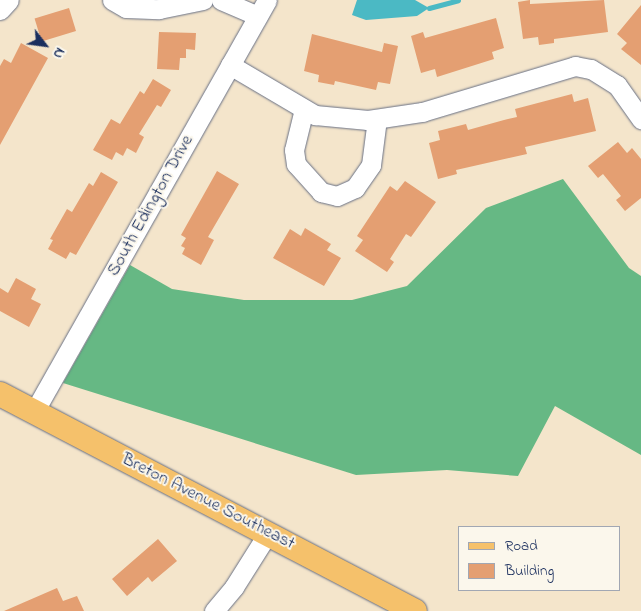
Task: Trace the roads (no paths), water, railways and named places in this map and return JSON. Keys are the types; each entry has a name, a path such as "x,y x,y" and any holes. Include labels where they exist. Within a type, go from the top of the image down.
{"main road":[{"name":"Breton Avenue Southeast","path":"0,394 415,611"}],"street":[{"path":"0,10 9,0"},
{"path":"112,0 126,8 159,8 203,0"},
{"path":"221,0 262,8"},
{"name":"South Edington Drive","path":"34,412 262,8"},
{"path":"230,66 315,115 377,119 422,112 574,66 591,69 617,85 641,119"},
{"path":"304,109 294,150 296,164 321,192 337,196 355,188 371,165 377,119"},
{"path":"214,611 234,587 268,533"}],"water":[{"path":"357,0 415,0 429,8 417,16 366,20 352,15"}],"waterway":[{"path":"429,8 458,0"}]}
